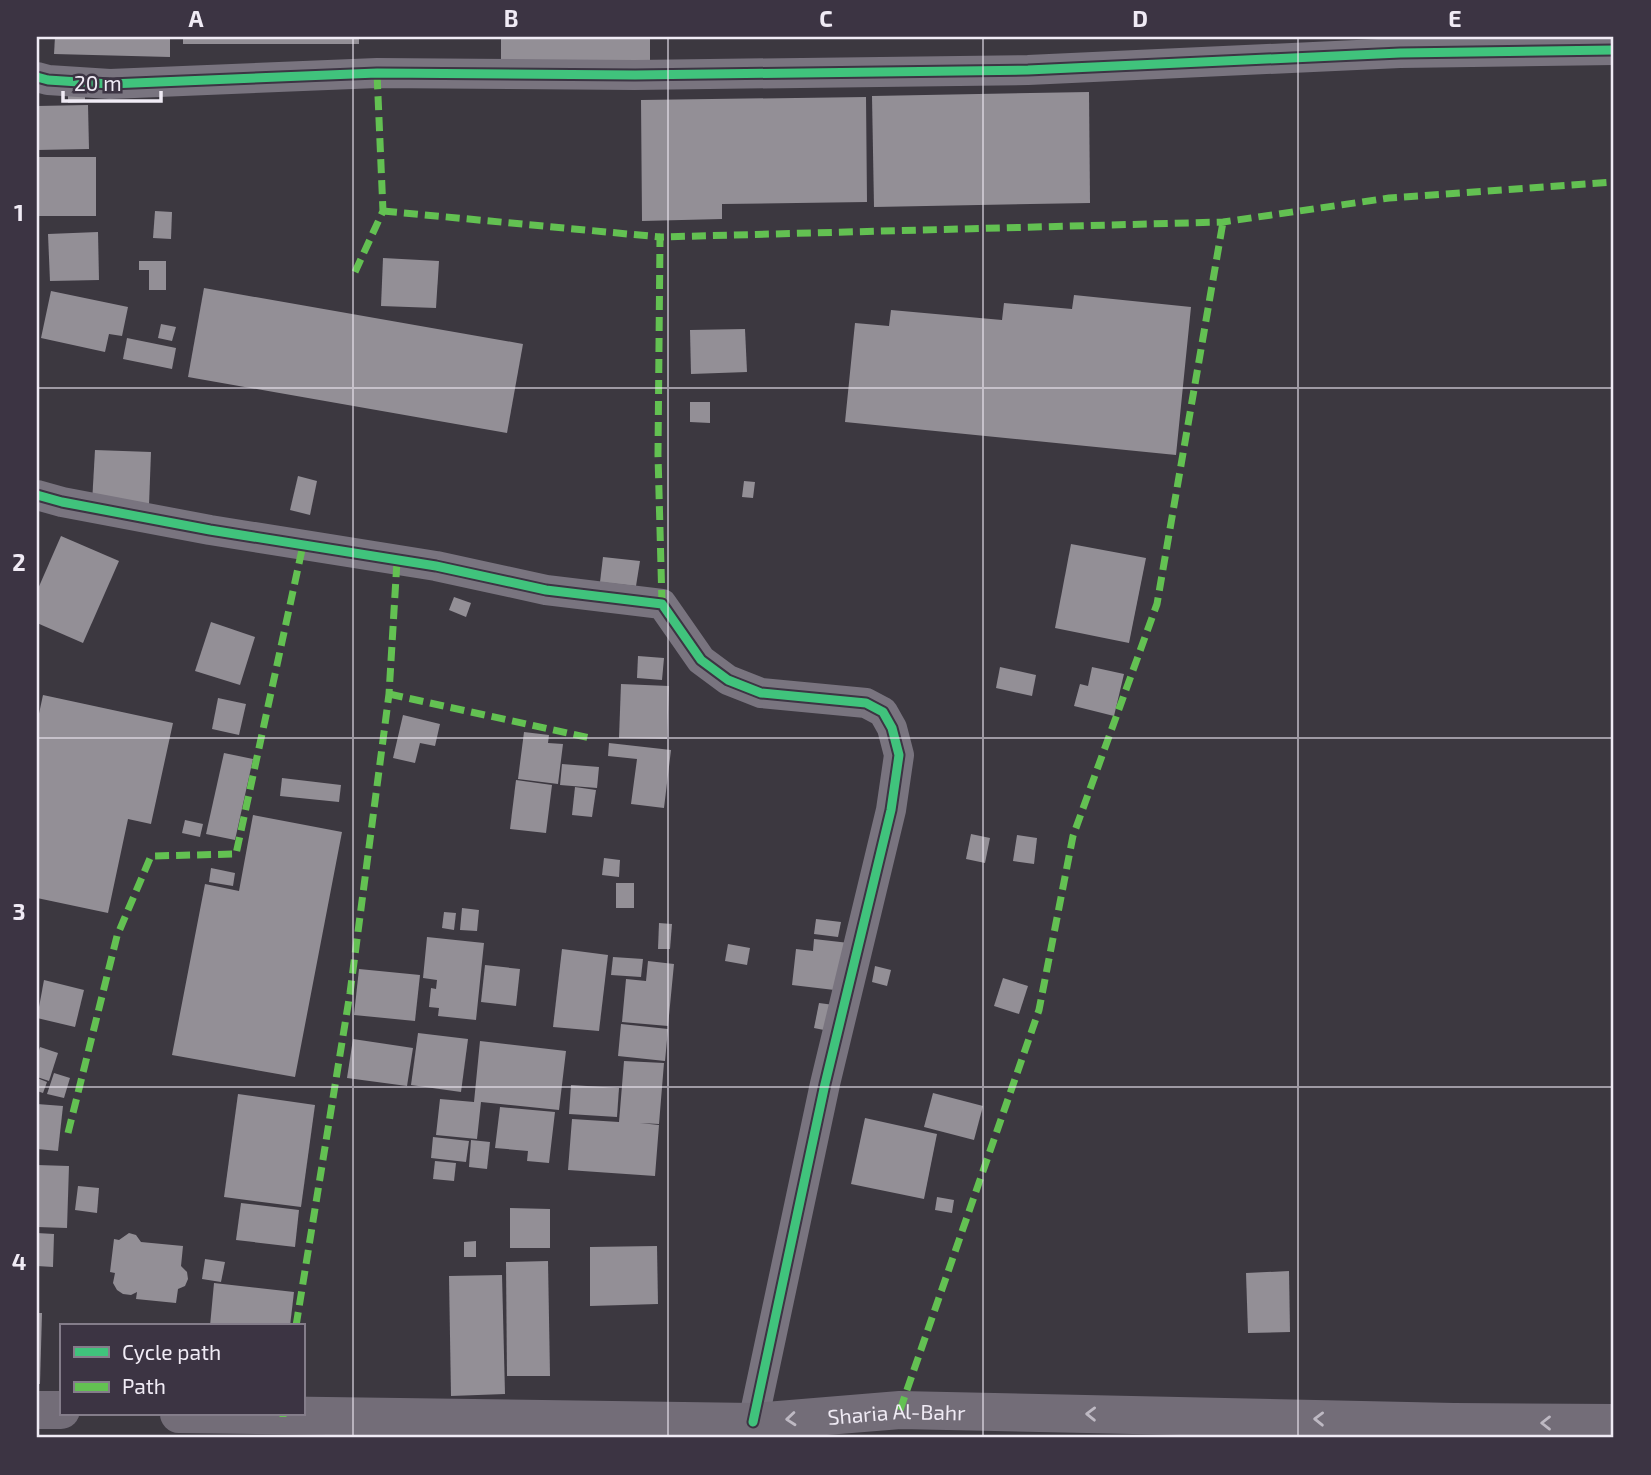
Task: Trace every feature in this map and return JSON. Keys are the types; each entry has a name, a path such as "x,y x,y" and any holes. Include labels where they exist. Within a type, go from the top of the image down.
{"main road":[{"path":"37,1410 60,1410"},
{"name":"Sharia Al-Bahr","path":"304,1416 753,1422 901,1410 1452,1430 1614,1423"}],"street":[{"path":"37,76 48,80 110,84 377,73 635,75 1028,70 1401,54 1614,50"},
{"path":"37,495 210,530 436,565 546,590 662,604 701,660 728,680 761,693 866,703 883,712 892,728 899,755 891,810 825,1084 753,1422"}],"building":[{"path":"55,37 170,37 170,57 54,54"},
{"path":"183,37 359,37 359,44 183,44"},
{"path":"501,37 650,37 650,62 501,64"},
{"path":"68,91 85,91 85,102 68,103"},
{"path":"1089,92 1090,203 874,207 872,96"},
{"path":"866,97 867,202 722,204 722,219 642,221 641,100"},
{"path":"88,105 89,149 37,150 37,106"},
{"path":"37,157 96,157 96,216 37,216"},
{"path":"155,211 172,212 171,239 153,238"},
{"path":"98,232 99,280 50,281 48,234"},
{"path":"383,258 439,261 436,308 381,306"},
{"path":"139,261 166,261 166,290 149,290 149,270 139,270"},
{"path":"204,288 523,344 507,433 188,377"},
{"path":"51,291 128,307 122,336 109,334 105,352 41,338"},
{"path":"1074,295 1191,307 1176,455 845,422 855,323 889,326 891,310 1002,320 1004,303 1072,309"},
{"path":"161,324 176,327 172,341 158,338"},
{"path":"745,329 747,372 691,374 690,330"},
{"path":"127,338 176,348 172,369 123,359"},
{"path":"690,402 710,402 710,423 690,422"},
{"path":"95,450 151,452 149,505 92,503"},
{"path":"298,476 317,481 310,515 290,510"},
{"path":"744,481 755,482 753,498 742,497"},
{"path":"61,536 119,561 83,643 37,623 37,591"},
{"path":"1071,544 1146,558 1129,643 1055,628"},
{"path":"603,557 640,561 636,586 600,582"},
{"path":"454,597 471,603 466,617 449,610"},
{"path":"211,622 255,637 240,685 195,671"},
{"path":"638,656 664,658 662,680 637,678"},
{"path":"1000,667 1036,675 1032,696 996,688"},
{"path":"1092,667 1124,674 1114,716 1074,706 1080,684 1088,686"},
{"path":"621,684 669,686 667,739 619,738"},
{"path":"43,695 173,723 151,824 128,819 108,913 37,898 37,723"},
{"path":"218,698 246,704 239,735 212,729"},
{"path":"403,715 440,724 435,746 420,743 415,763 393,758"},
{"path":"524,732 549,735 548,743 563,744 558,784 518,779"},
{"path":"609,743 671,750 664,808 631,804 637,759 608,756"},
{"path":"224,753 253,759 235,840 206,834"},
{"path":"562,764 599,767 597,788 560,785"},
{"path":"282,778 341,785 339,802 280,796"},
{"path":"516,780 552,785 546,833 510,829"},
{"path":"575,787 596,790 592,817 572,815"},
{"path":"253,815 342,832 295,1077 172,1055 205,884 239,891"},
{"path":"185,820 203,824 200,837 182,833"},
{"path":"971,834 990,838 985,863 966,859"},
{"path":"1017,835 1037,838 1034,864 1013,861"},
{"path":"604,858 620,860 619,877 602,875"},
{"path":"211,868 235,873 233,886 209,882"},
{"path":"616,883 634,883 634,908 616,908"},
{"path":"462,908 479,910 477,931 460,930"},
{"path":"444,912 456,913 454,930 442,928"},
{"path":"816,919 841,922 838,937 814,934"},
{"path":"659,923 672,924 670,949 658,949"},
{"path":"427,937 484,943 476,1020 438,1016 439,1008 429,1007 431,988 436,989 437,980 423,978"},
{"path":"814,939 849,943 843,991 792,985 796,949 813,951"},
{"path":"728,944 750,948 747,965 725,961"},
{"path":"562,949 608,955 599,1031 553,1027"},
{"path":"613,957 643,959 641,977 611,975"},
{"path":"648,961 674,964 668,1026 622,1022 626,979 646,981"},
{"path":"485,965 520,969 516,1006 481,1002"},
{"path":"875,966 891,970 887,986 872,982"},
{"path":"359,969 420,975 415,1021 354,1015"},
{"path":"1003,978 1028,986 1019,1014 994,1006"},
{"path":"44,980 84,990 75,1027 37,1018"},
{"path":"819,1003 834,1005 829,1031 814,1028"},
{"path":"621,1024 668,1029 665,1061 618,1056"},
{"path":"418,1033 468,1039 461,1092 411,1085"},
{"path":"353,1039 413,1048 407,1086 347,1078"},
{"path":"480,1041 566,1051 559,1110 481,1102 477,1139 436,1135 440,1099 474,1102"},
{"path":"40,1047 58,1053 49,1081 37,1077"},
{"path":"624,1061 664,1063 659,1124 640,1123 659,1125 655,1176 568,1170 572,1119 619,1122"},
{"path":"54,1073 70,1078 64,1098 47,1094"},
{"path":"37,1078 47,1082 43,1093 37,1091"},
{"path":"571,1085 619,1088 617,1117 569,1114"},
{"path":"933,1093 983,1106 974,1140 924,1127"},
{"path":"238,1094 315,1105 301,1207 224,1197"},
{"path":"37,1104 63,1106 58,1151 37,1149"},
{"path":"500,1107 555,1112 549,1163 527,1161 528,1151 495,1148"},
{"path":"865,1118 937,1134 924,1199 851,1184"},
{"path":"433,1137 469,1141 466,1162 431,1158"},
{"path":"471,1140 490,1142 487,1169 469,1167"},
{"path":"435,1161 456,1163 454,1181 433,1179"},
{"path":"37,1165 69,1166 67,1228 37,1227"},
{"path":"78,1186 99,1188 97,1213 75,1210"},
{"path":"937,1197 954,1200 952,1213 935,1210"},
{"path":"241,1203 299,1210 295,1247 236,1240"},
{"path":"510,1208 550,1209 550,1248 510,1248"},
{"path":"37,1233 54,1234 53,1267 37,1266"},
{"path":"129,1233 136,1235 141,1242 183,1246 181,1266 187,1272 188,1279 185,1286 178,1289 176,1303 136,1299 137,1292 131,1295 117,1290 113,1283 115,1273 110,1272 114,1239 119,1240"},
{"path":"476,1241 476,1257 464,1257 464,1242"},
{"path":"657,1246 658,1304 590,1306 590,1247"},
{"path":"205,1259 225,1262 221,1282 202,1279"},
{"path":"548,1261 550,1376 507,1376 506,1262"},
{"path":"1289,1271 1290,1332 1248,1333 1246,1273"},
{"path":"502,1275 505,1394 451,1396 449,1276"},
{"path":"214,1283 294,1292 290,1324 210,1324"},
{"path":"37,1313 42,1313 40,1384 37,1384"}],"marked path":[{"path":"355,272 383,211 377,73"},
{"path":"662,604 658,455 660,237 1223,222 1389,198 1614,182"},
{"path":"383,211 660,237"},
{"path":"900,1410 1039,1010 1073,836 1157,604 1223,222"},
{"path":"68,1133 117,936 151,856 236,854 303,545"},
{"path":"296,1324 350,993 389,694 397,561"},
{"path":"389,694 590,738"}],"cycle path":[{"path":"37,77 110,84 377,73 635,75 1028,70 1400,53 1614,50"},
{"path":"37,495 210,530 436,566 546,590 662,604 701,660 728,680 761,693 866,703 883,712 892,728 899,755 891,810 825,1084 753,1422"}]}
